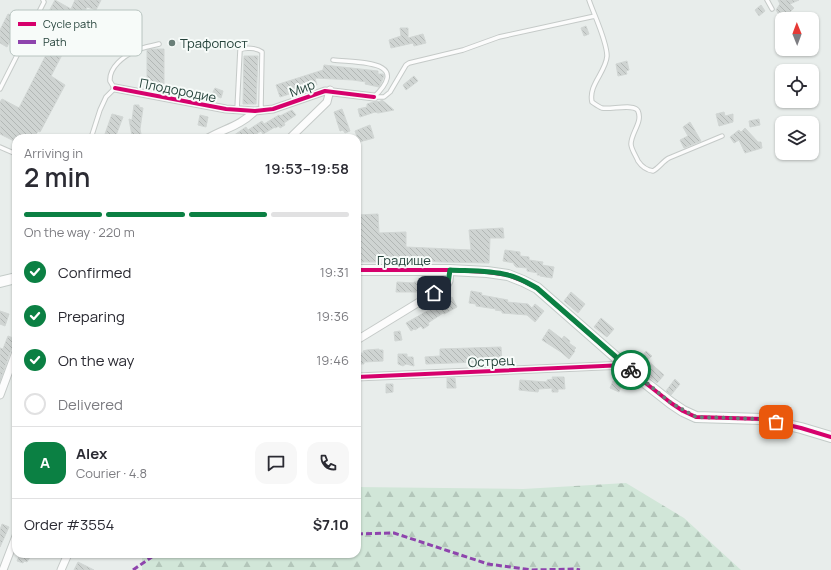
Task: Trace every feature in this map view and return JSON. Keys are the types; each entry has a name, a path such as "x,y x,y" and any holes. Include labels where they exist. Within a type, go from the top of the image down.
{"street":[{"name":"Плодородие","path":"116,88 238,110"},
{"name":"Мир","path":"294,134 327,102 330,90"},
{"name":"Мир","path":"238,110 264,111 290,104 318,92 330,90 374,98"},
{"path":"217,134 247,120 256,111"},
{"name":"Градище","path":"361,270 450,270 508,275 537,288 643,381 671,403 696,417 762,419 831,437"},
{"path":"361,338 447,285 450,270"},
{"path":"0,282 12,279"},
{"path":"0,395 12,363"},
{"name":"Острец","path":"361,377 625,365"},
{"path":"3,570 12,546"},
{"path":"61,570 66,558"}],"lane":[{"path":"40,10 44,0"},
{"path":"589,0 605,45 607,56 592,91 592,102 602,108 637,108 639,111 639,119 631,144 636,156 645,169 653,171 662,162 669,158 722,136"},
{"path":"767,0 772,8"},
{"path":"374,98 384,97 390,92 406,65 409,63 463,50 499,37 595,16"},
{"path":"142,49 160,44"},
{"path":"238,110 240,50 243,48 259,50 262,52 261,106 264,111"},
{"path":"0,89 17,56"},
{"path":"92,134 100,110 106,98 116,88 111,84 110,78 112,70 119,61 127,56"},
{"path":"333,60 384,68 388,74 388,82 374,98"},
{"path":"0,147 12,152"}],"green space":[{"path":"626,483 684,518 741,570 142,570 142,558 361,558 361,487 523,489"}],"building":[{"path":"55,0 71,9 75,0 101,0 96,10 87,7 85,10 50,10"},
{"path":"778,0 799,0 790,4 794,8 790,12 777,12 776,10 780,4"},
{"path":"761,5 765,11 759,16 755,10"},
{"path":"8,14 10,15 10,41 7,47 0,43 0,30"},
{"path":"586,26 589,34 584,36 581,28"},
{"path":"400,28 408,28 408,38 423,34 426,43 414,46 413,43 391,48 389,40 401,36"},
{"path":"164,49 164,88 147,88 147,50"},
{"path":"45,56 61,56 51,76 65,85 40,132 38,131 36,134 12,134 12,140 0,134 0,102 2,99 19,108"},
{"path":"244,56 258,56 256,104 243,104"},
{"path":"627,61 629,70 626,71 627,74 618,76 616,64"},
{"path":"324,65 378,71 378,74 383,74 384,76 379,87 365,84 366,82 353,80 315,78 317,85 280,97 276,85 323,70"},
{"path":"414,76 418,81 406,90 403,85"},
{"path":"215,88 223,91 221,98 212,94"},
{"path":"382,100 394,110 378,113 375,112 360,117 358,109 367,107 367,104"},
{"path":"134,105 139,105 139,107 143,108 140,129 141,134 132,134 129,119 132,120"},
{"path":"342,109 350,131 345,133 343,130 340,131 334,112"},
{"path":"292,110 296,115 284,123 285,125 280,128 279,126 275,127 263,134 261,131 256,134 236,134 246,127 248,130 262,121 264,124 279,115 280,116"},
{"path":"724,112 725,116 733,114 733,122 719,126 716,114"},
{"path":"112,114 123,117 117,134 105,134"},
{"path":"200,115 208,117 206,127 198,125"},
{"path":"759,119 760,125 750,127 749,121"},
{"path":"690,122 701,141 684,148 680,140 688,136 683,127"},
{"path":"370,125 374,138 361,141 361,134 356,134 355,131"},
{"path":"745,128 758,142 761,142 762,148 745,153 739,140 734,143 730,137 739,130 741,132"},
{"path":"378,214 379,233 406,232 406,247 471,250 469,230 503,228 504,238 490,238 489,263 408,260 387,261 387,259 376,258 376,262 361,262 361,215"},
{"path":"505,250 520,252 520,256 529,257 529,260 543,262 542,265 554,267 552,278 537,275 538,273 527,271 527,268 516,267 514,263 503,261"},
{"path":"397,282 426,282 425,292 396,292"},
{"path":"471,291 482,293 481,295 508,300 507,302 528,304 532,308 535,304 544,311 535,322 527,315 502,313 502,311 495,310 496,309 476,306 476,304 469,303"},
{"path":"571,292 585,304 578,313 564,301"},
{"path":"452,297 457,307 444,314 443,313 428,323 429,325 423,329 421,326 411,331 406,323"},
{"path":"0,311 9,314 5,326 0,324"},
{"path":"601,318 614,329 607,337 594,327"},
{"path":"549,329 562,339 564,336 570,341 569,343 576,348 569,359 542,340"},
{"path":"400,331 402,340 395,341 394,332"},
{"path":"8,336 12,338 12,349 0,381 0,348 3,349"},
{"path":"501,347 502,361 426,364 425,357 440,356 440,349"},
{"path":"383,350 383,361 364,362 364,364 361,364 361,353 364,353 363,351"},
{"path":"646,351 652,356 647,360 664,375 657,383 632,362 640,352 643,355"},
{"path":"398,354 407,354 407,357 413,357 414,366 406,364 403,366 398,364"},
{"path":"552,377 564,377 565,389 558,389 558,392 552,392 552,388 539,389 538,392 519,390 520,380 547,382 547,380 553,379"},
{"path":"620,377 631,382 628,389 621,386 619,392 610,388 613,381 618,383"},
{"path":"447,378 455,378 456,388 447,388"},
{"path":"675,379 680,384 671,395 666,391"},
{"path":"386,384 393,384 393,392 386,393"},
{"path":"2,524 9,527 0,547 0,530"},
{"path":"18,558 29,558 27,562 24,561 23,563 17,561"},
{"path":"78,562 94,570 74,570"}],"marked path":[{"path":"361,534 394,533 488,564 532,570 580,570"},
{"path":"133,570 150,558"}],"cycle path":[{"path":"115,88 226,109 255,111 273,109 325,91 374,97"},
{"path":"361,270 450,270 508,275 537,288 643,381 683,411 696,417 762,419 831,437"},
{"path":"361,377 625,365"}],"way so far":[{"path":"631,370 671,403 696,417 762,419 776,422"}],"place":[{"name":"Трафопост","path":"172,43"}],"route":[{"path":"434,293 447,285 450,270 508,275 537,288 631,370"}]}
